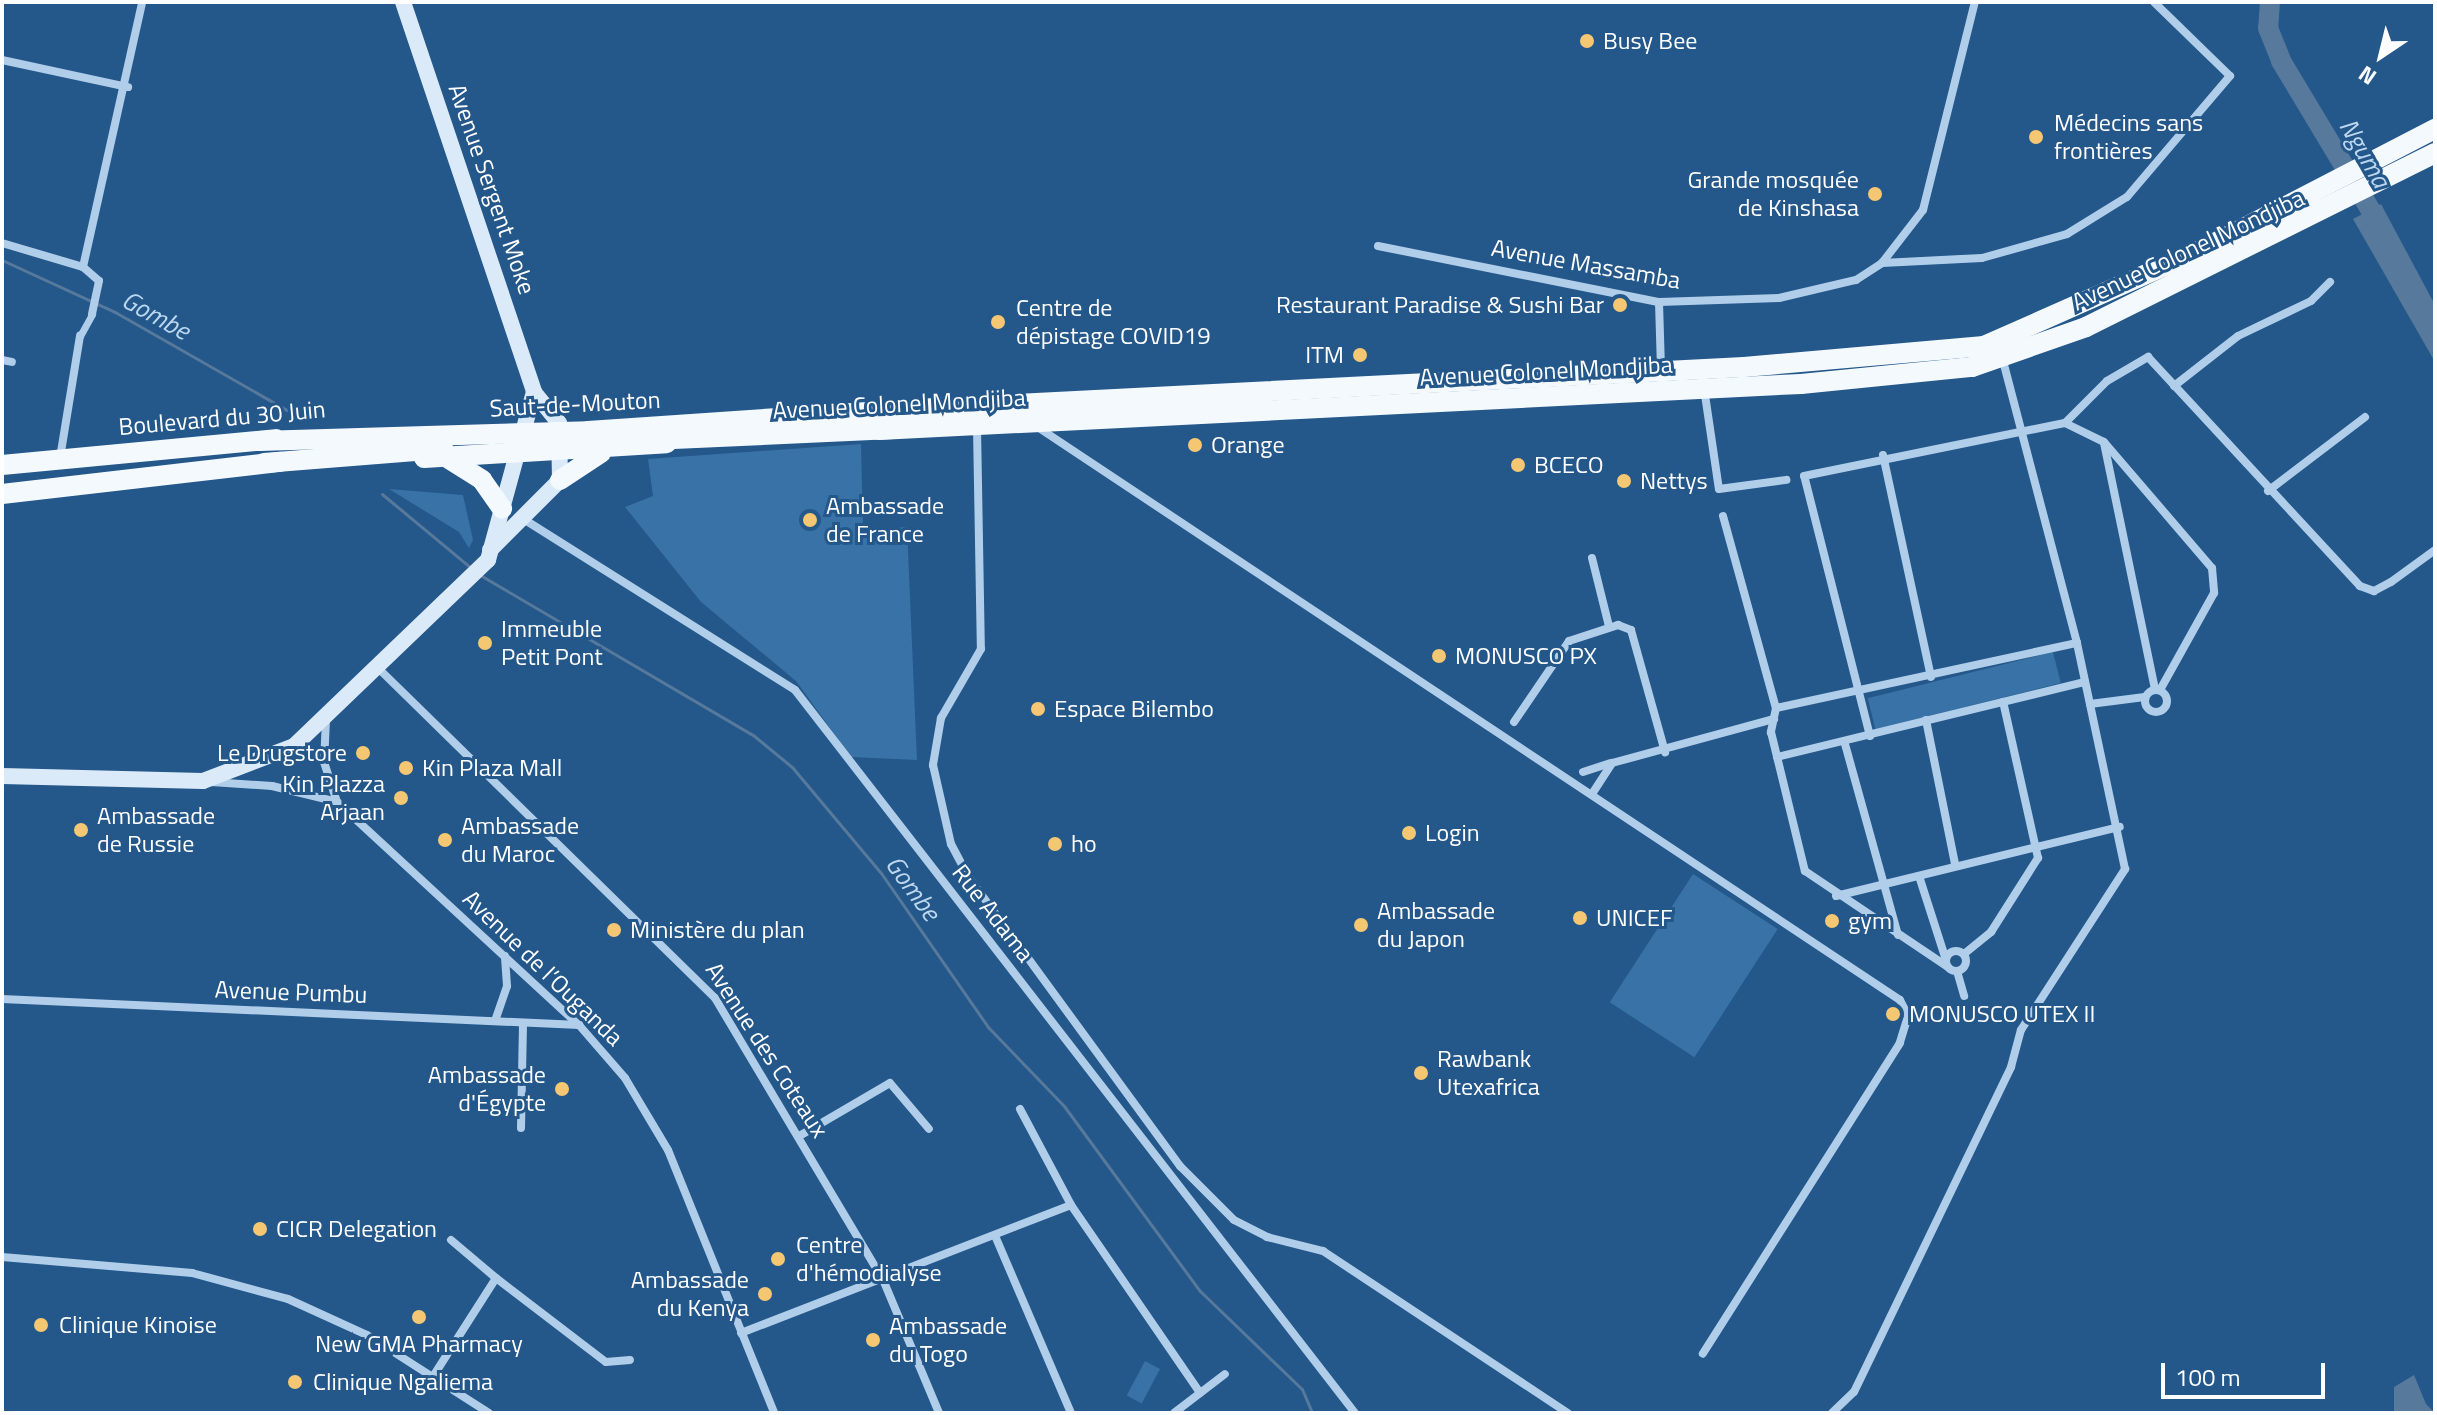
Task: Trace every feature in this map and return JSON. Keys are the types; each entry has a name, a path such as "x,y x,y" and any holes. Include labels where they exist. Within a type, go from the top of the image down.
{"main road":[{"name":"Avenue Sergent Moke","path":"403,2 534,392"},
{"name":"Avenue Colonel Mondjiba","path":"1537,387 1661,372 1703,379 2007,340 2311,196 2435,129"},
{"name":"Avenue Colonel Mondjiba","path":"559,423 893,420 1703,379 1943,371 2003,360 2322,215 2435,153"},
{"path":"534,392 559,423 560,480"},
{"path":"489,555 519,456 523,424 534,392"},
{"name":"Avenue Colonel Mondjiba","path":"519,456 558,455 893,420 977,426 1032,413"},
{"name":"Saut-de-Mouton","path":"259,441 893,420"},
{"name":"Saut-de-Mouton","path":"264,463 893,420"},
{"name":"Boulevard du 30 Juin","path":"2,465 259,441 446,427 559,423"},
{"path":"588,423 590,450"},
{"path":"489,425 490,456"},
{"path":"2,776 203,781 278,755 326,720 468,583 489,555 560,480 612,447"},
{"name":"Boulevard du 30 Juin","path":"2,494 264,463 519,456"},
{"path":"445,458 482,480 502,509"}],"street":[{"path":"83,267 128,87 142,2"},
{"name":"Avenue Massamba","path":"1378,246 1659,302 1792,296 1856,280 1882,263 1923,210 1936,174 1975,2"},
{"path":"1882,263 1982,258 2067,234 2127,197 2230,76 2154,2"},
{"path":"2,60 128,87"},
{"path":"2,243 83,267 100,293 80,336 60,459"},
{"path":"2174,386 2238,336 2311,301 2330,282"},
{"path":"1659,302 1661,372"},
{"path":"1870,736 1804,476 1883,455 2065,423 2107,381 2148,357 2268,491 2360,586 2383,587 2435,550"},
{"path":"2,360 12,362"},
{"path":"1832,1413 1854,1392 2011,1067 2021,1030 2119,883 2125,869 2120,827 2077,643 2003,360"},
{"path":"1703,379 1719,489 1786,480"},
{"path":"1032,413 1900,1000 1908,1016 1900,1043 1703,1354"},
{"path":"2268,491 2365,417"},
{"path":"2065,423 2104,442 2212,568 2214,593 2158,690 2145,697 2090,704"},
{"path":"977,426 981,649 941,718 933,765 951,844 970,879 1180,1166 1234,1220 1267,1237 1323,1251 1568,1413"},
{"path":"2104,442 2158,690 2168,702 2159,712 2149,710 2145,697"},
{"path":"1883,455 1931,677"},
{"path":"1723,516 1776,708 1777,757 1805,871 1836,896 1957,971 1964,996"},
{"name":"Rue Adama","path":"525,520 795,690 1355,1413"},
{"path":"1592,558 1609,626"},
{"path":"1514,722 1562,648 1609,626 1631,630 1665,752"},
{"path":"1776,708 1859,693 2077,643"},
{"name":"Avenue des Coteaux","path":"378,668 690,967 801,1135 884,1282 939,1413"},
{"path":"1777,757 1845,744 1926,720 2085,682"},
{"path":"1947,964 1951,952 1964,954 1991,932 2034,872 2035,846 2003,702"},
{"path":"1583,772 1665,752 1774,719"},
{"name":"Avenue de l’Ouganda","path":"326,720 324,762 337,802"},
{"path":"1926,720 1955,864"},
{"path":"1845,744 1898,935"},
{"path":"1592,794 1612,763"},
{"name":"Avenue de l’Ouganda","path":"203,781 272,786 337,802 579,1025 625,1078 661,1138 774,1413"},
{"path":"1836,896 1955,864 2120,827"},
{"path":"1919,876 1947,964"},
{"path":"495,1021 507,986 505,954"},
{"path":"1957,971 1966,964 1964,954"},
{"name":"Avenue Pumbu","path":"2,999 579,1025"},
{"path":"521,1128 523,1023"},
{"path":"801,1135 890,1083 929,1129"},
{"path":"1020,1109 1071,1205 1200,1393"},
{"path":"741,1333 884,1282 1071,1205"},
{"path":"996,1238 1071,1413"},
{"path":"451,1240 606,1362 630,1360"},
{"path":"2,1257 165,1269 274,1295 367,1335 489,1413"},
{"path":"434,1375 496,1278"},
{"path":"1174,1413 1225,1374"}],"shaded area":[{"path":"2381,204 2435,305 2435,362 2353,219"},
{"path":"861,444 863,530 907,527 917,760 851,757 796,681 701,602 625,507 653,496 648,459"},
{"path":"389,489 463,495 473,540 469,548 459,532"},
{"path":"2053,652 2061,683 1875,729 1868,698"},
{"path":"1693,874 1778,929 1694,1057 1610,1002"},
{"path":"1145,1361 1160,1369 1142,1403 1127,1395"},
{"path":"2414,1375 2426,1404 2435,1413 2394,1413 2394,1387"}],"waterway":[{"name":"Nguma","path":"2270,2 2268,28 2281,61 2385,234"},
{"name":"Gombe","path":"2,260 115,312 287,410"},
{"name":"Gombe","path":"382,494 471,568"},
{"name":"Gombe","path":"480,575 753,735 792,767 881,873 988,1027 1064,1106 1200,1291 1302,1389 1312,1413"}],"place":[{"name":"Busy Bee","path":"1587,41"},
{"name":"Médecins sans frontières","path":"2036,137"},
{"name":"Grande mosquée de Kinshasa","path":"1875,194"},
{"name":"Restaurant Paradise & Sushi Bar","path":"1620,305"},
{"name":"Centre de dépistage COVID19","path":"998,322"},
{"name":"ITM","path":"1360,355"},
{"name":"Orange","path":"1195,445"},
{"name":"BCECO","path":"1518,465"},
{"name":"Nettys","path":"1624,481"},
{"name":"Ambassade de France","path":"810,520"},
{"name":"Immeuble Petit Pont","path":"485,643"},
{"name":"MONUSCO PX","path":"1439,656"},
{"name":"Espace Bilembo","path":"1038,709"},
{"name":"Le Drugstore","path":"363,753"},
{"name":"Kin Plaza Mall","path":"406,768"},
{"name":"Kin Plazza Arjaan","path":"401,798"},
{"name":"Ambassade de Russie","path":"81,830"},
{"name":"Login","path":"1409,833"},
{"name":"Ambassade du Maroc","path":"445,840"},
{"name":"ho","path":"1055,844"},
{"name":"UNICEF","path":"1580,918"},
{"name":"gym","path":"1832,921"},
{"name":"Ambassade du Japon","path":"1361,925"},
{"name":"Ministère du plan","path":"614,930"},
{"name":"MONUSCO UTEX II","path":"1893,1014"},
{"name":"Rawbank Utexafrica","path":"1421,1073"},
{"name":"Ambassade d'Égypte","path":"562,1089"},
{"name":"CICR Delegation","path":"260,1229"},
{"name":"Centre d'hémodialyse","path":"778,1259"},
{"name":"Ambassade du Kenya","path":"765,1294"},
{"name":"New GMA Pharmacy","path":"419,1317"},
{"name":"Clinique Kinoise","path":"41,1325"},
{"name":"Ambassade du Togo","path":"873,1340"},
{"name":"Clinique Ngaliema","path":"295,1382"}]}
